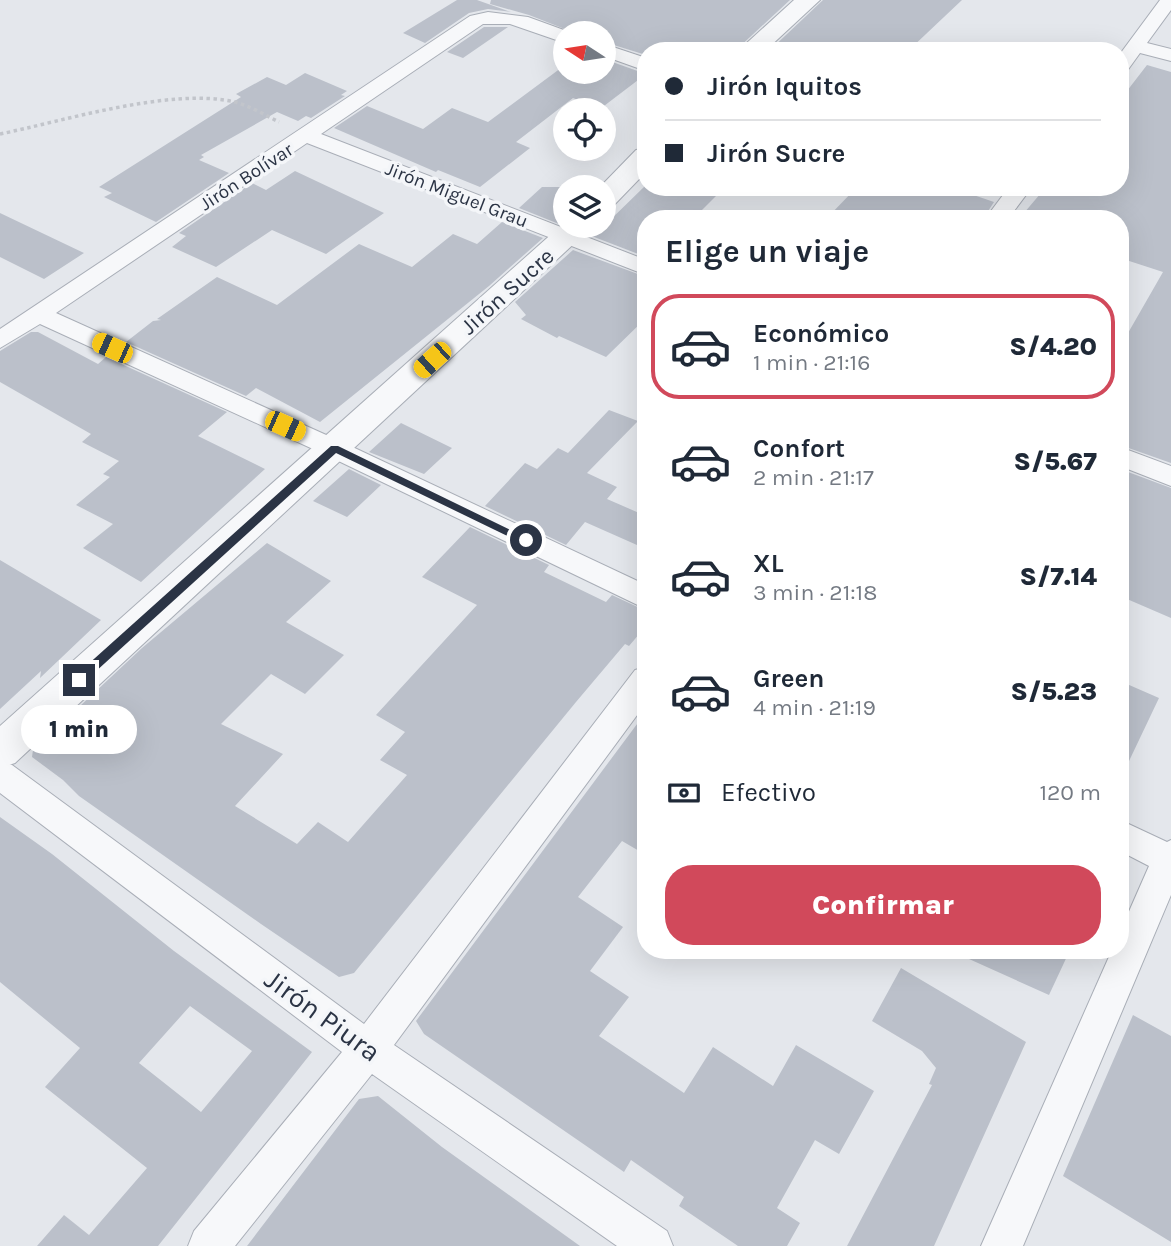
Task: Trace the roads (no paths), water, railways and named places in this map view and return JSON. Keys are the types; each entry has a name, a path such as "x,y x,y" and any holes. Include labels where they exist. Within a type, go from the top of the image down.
{"street":[{"path":"760,42 808,0"},
{"path":"1129,56 1169,0"},
{"name":"Jirón Bolívar","path":"0,340 477,20 493,15 553,33"},
{"path":"1137,46 1171,55"},
{"path":"616,54 637,62"},
{"name":"Jirón Miguel Grau","path":"307,136 553,224"},
{"path":"616,187 637,165"},
{"path":"1003,210 1014,196"},
{"name":"Jirón Sucre","path":"0,751 564,238"},
{"name":"Jirón Miguel Grau","path":"586,238 637,264"},
{"path":"38,314 335,449 637,594"},
{"path":"1129,460 1171,477"},
{"path":"209,1246 368,1049 637,692"},
{"name":"Jirón Piura","path":"0,775 368,1049 652,1246"},
{"path":"1129,839 1170,858 1129,953"},
{"path":"1002,1246 1126,959"}]}
